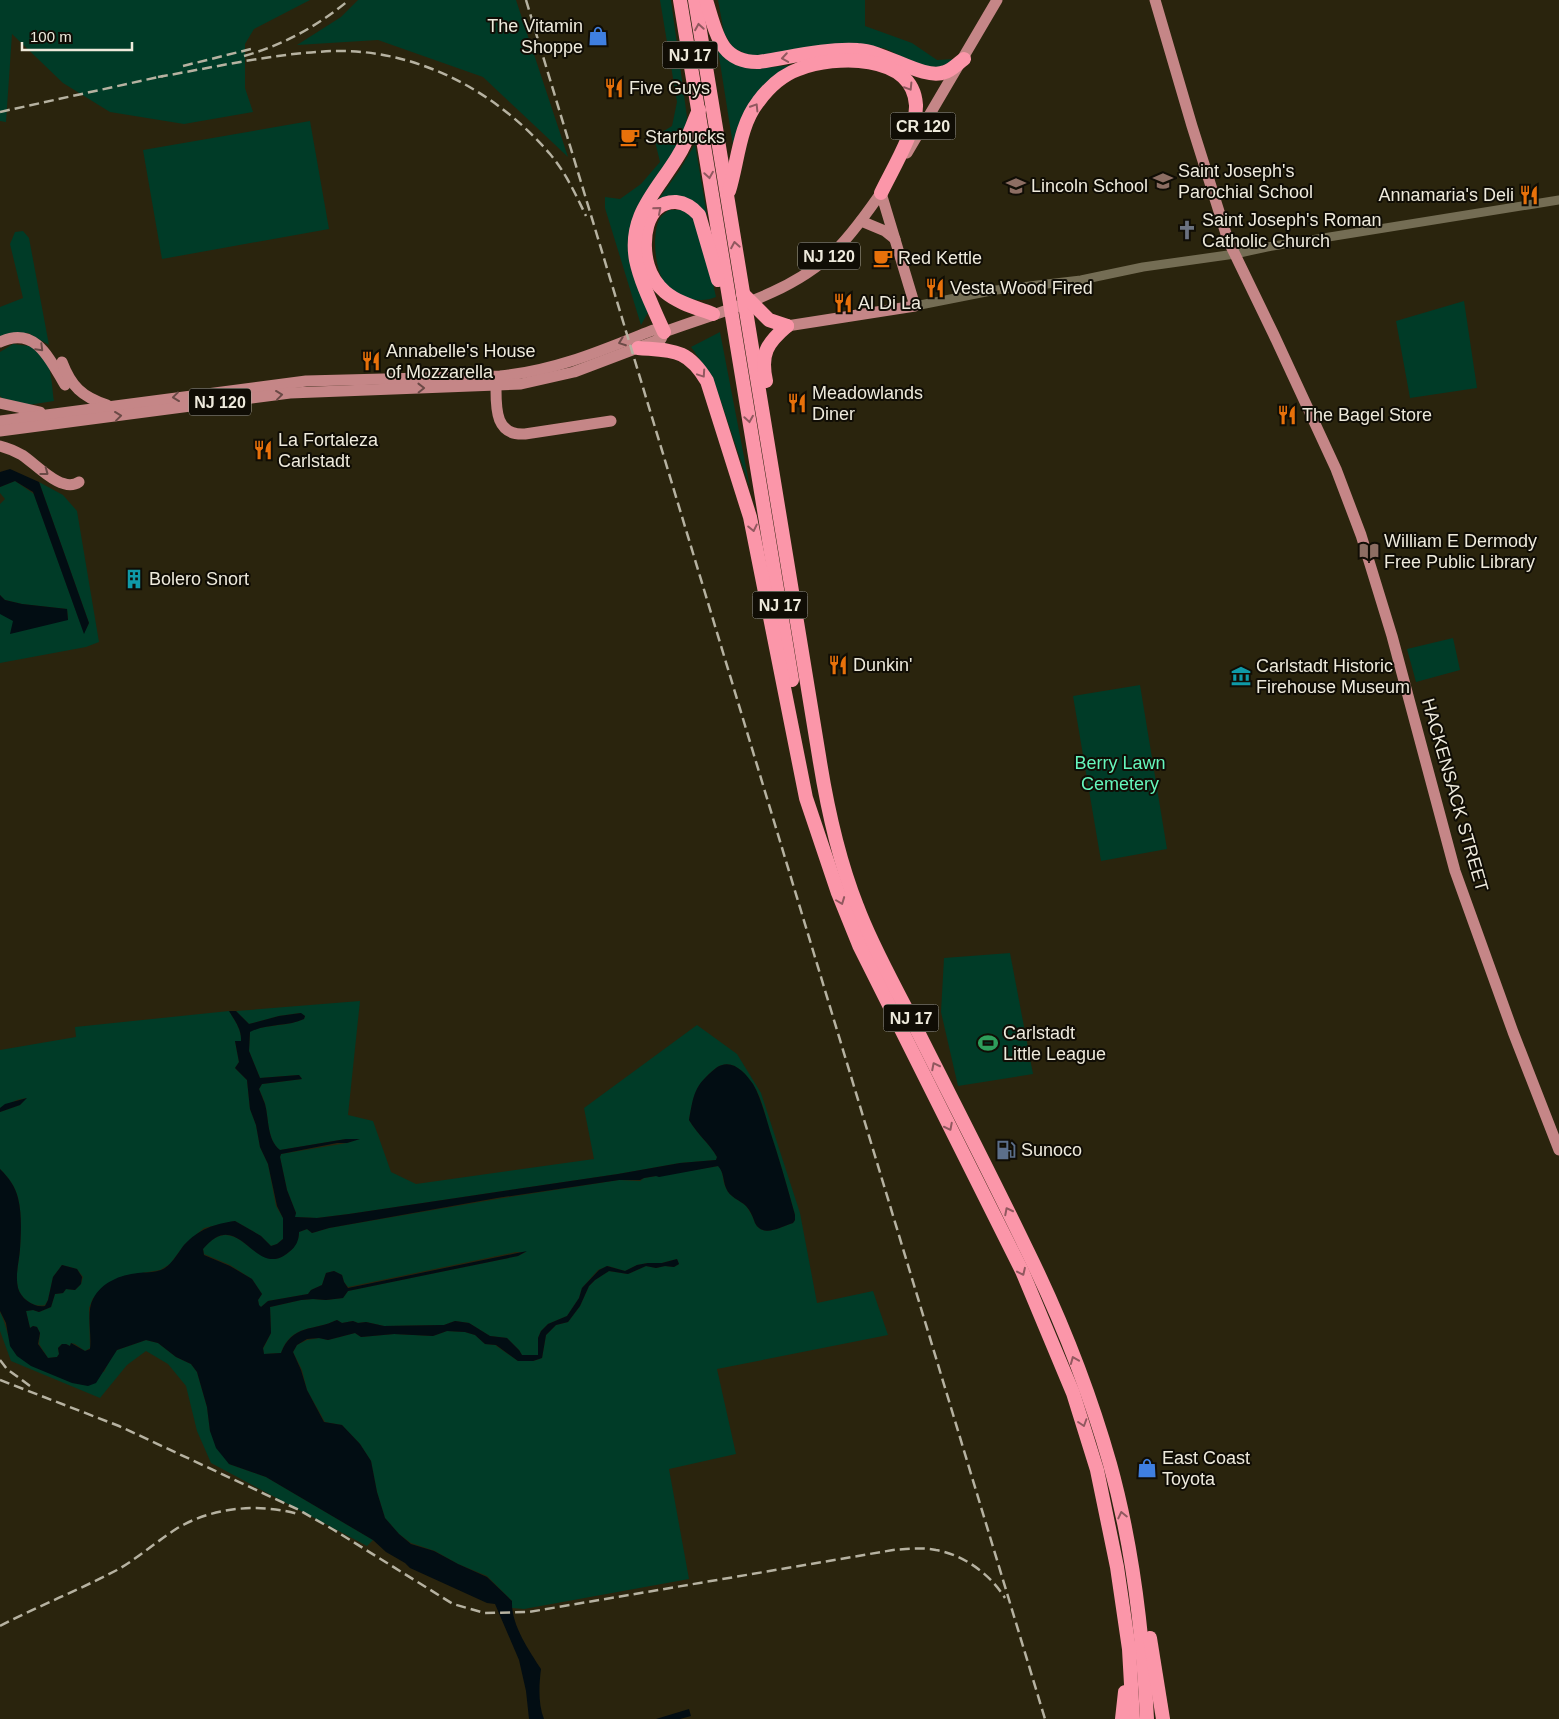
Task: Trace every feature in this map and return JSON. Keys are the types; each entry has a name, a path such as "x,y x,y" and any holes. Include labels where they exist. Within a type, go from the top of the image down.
{"highway":[{"name":"NJ 17","path":"680,0 801,734 816,817 826,855 838,893 859,945 1022,1271 1073,1393 1097,1470 1121,1588 1129,1649 1133,1719"},
{"name":"NJ 17","path":"695,0 824,791 835,837 857,907 1027,1249 1050,1299 1095,1415 1110,1467 1127,1539 1140,1621 1147,1719"},
{"path":"706,0 721,44 730,54 747,62 759,62 840,50 860,50 889,57 926,74 936,75 946,72 964,59"},
{"path":"727,196 748,120 756,104 769,88 783,77 798,69 817,63 845,59 868,61 888,68 902,77 913,89 916,104 912,130 881,193"},
{"path":"699,109 680,154 643,208 636,232 635,251 660,338 700,370 707,382 723,428 750,517 806,798 826,855"},
{"path":"714,314 670,296 660,288 651,275 646,261 645,232 650,219 661,206 672,202 683,203 696,211 701,219 738,353"},
{"path":"743,294 769,320 787,326"},
{"path":"770,462 771,421 764,362 769,342 787,326"},
{"path":"638,348 660,338"},
{"path":"1127,1539 1146,1615 1163,1719"},
{"path":"1122,1719 1129,1649"}],"main road":[{"name":"CR 120","path":"881,193 964,59 997,0"},
{"name":"HACKENSACK STREET","path":"1156,0 1228,240 1336,469 1361,535 1392,636 1455,871 1513,1032 1559,1150"},
{"name":"NJ 120","path":"0,431 290,393 496,386 548,379 591,360 660,338 714,314 788,285 816,266 842,244 881,193"},
{"path":"787,326 915,306 881,193"},
{"path":"861,221 885,232 895,239"},
{"path":"0,342 16,338 31,340 38,344 44,350 65,385"},
{"name":"NJ 120","path":"0,420 306,381 514,374 591,360 638,348"},
{"path":"62,362 68,379 80,392 95,401 111,406"},
{"path":"496,386 499,419 504,427 513,433 525,434 611,421"},
{"path":"0,404 49,414"},
{"path":"0,446 21,455 60,483 72,485 79,482"}],"street":[{"path":"915,306 996,290 1082,280 1143,267 1235,254 1267,247 1559,200"}],"green space":[{"path":"0,0 310,0 254,29 245,44 245,88 253,112 184,124 110,112 63,83 12,34 6,122 0,121"},
{"path":"358,0 516,0 568,157 483,77 378,40 297,45 341,17"},
{"path":"660,0 671,0 687,117 684,138 639,207 650,309 641,325 605,208 605,197 620,199 641,184 660,162 654,137 672,126 677,102"},
{"path":"718,0 865,0 865,26 912,43 937,60 955,59 943,70 925,68 884,48 849,46 755,58 733,48 724,33"},
{"path":"717,44 737,65 752,69 802,64 783,74 733,145"},
{"path":"310,121 329,229 162,259 143,150"},
{"path":"695,144 707,215 694,203 683,198 655,204 679,171"},
{"path":"669,210 686,210 699,222 716,297 696,300 683,296 671,290 662,279 657,262 655,242 657,225 660,218"},
{"path":"23,231 29,238 49,345 28,333 0,337 0,307 23,298 10,244 15,232"},
{"path":"1464,301 1477,388 1410,398 1396,321"},
{"path":"720,332 750,488 713,378 691,347"},
{"path":"13,344 29,346 43,354 51,377 54,401 28,405 0,396 0,352"},
{"path":"15,481 34,494 84,633 89,623 39,482 63,495 77,511 99,642 86,647 0,663 0,613 14,621 11,633 68,619 67,609 22,604 5,600 0,595 0,504 5,499 0,493 0,487"},
{"path":"1453,638 1460,670 1416,682 1407,649"},
{"name":"Berry Lawn Cemetery","path":"1140,685 1167,849 1101,861 1073,696"},
{"name":"Carlstadt Little League","path":"1010,953 1033,1074 958,1086 941,1012 944,958"},
{"path":"360,1001 348,1115 373,1121 391,1172 416,1184 594,1159 584,1108 697,1025 737,1054 761,1093 800,1213 817,1303 873,1291 888,1335 717,1369 736,1454 669,1469 689,1579 524,1609 512,1608 512,1601 487,1576 458,1564 435,1551 411,1543 399,1534 385,1518 377,1492 371,1461 360,1444 342,1425 325,1422 307,1390 302,1370 293,1352 297,1345 307,1340 319,1338 328,1340 355,1333 361,1337 394,1334 433,1336 447,1331 465,1332 475,1335 485,1344 495,1345 518,1361 533,1361 542,1358 546,1335 556,1325 568,1322 580,1306 589,1286 595,1280 609,1271 628,1274 646,1266 656,1268 674,1267 679,1264 677,1259 662,1263 637,1265 625,1271 608,1266 598,1270 582,1288 579,1298 567,1316 548,1324 541,1331 538,1338 538,1355 522,1355 507,1338 490,1336 469,1323 455,1321 444,1325 384,1326 353,1321 342,1323 337,1320 297,1333 285,1344 281,1353 264,1354 263,1349 271,1333 270,1307 301,1300 343,1298 348,1291 518,1256 526,1252 516,1252 348,1287 342,1275 334,1271 326,1273 322,1285 311,1290 308,1294 268,1301 261,1307 258,1300 262,1294 252,1279 230,1265 204,1254 203,1249 216,1238 227,1235 237,1238 266,1258 277,1258 289,1252 295,1246 299,1232 307,1229 312,1233 329,1228 497,1199 619,1180 640,1181 644,1178 719,1166 727,1191 746,1206 758,1227 767,1231 777,1229 793,1223 795,1215 756,1089 742,1071 737,1067 727,1064 716,1068 709,1074 696,1091 689,1120 714,1152 717,1157 716,1160 680,1163 349,1214 317,1218 294,1217 296,1213 287,1190 281,1154 347,1143 359,1139 346,1139 280,1150 276,1146 271,1135 265,1102 259,1089 262,1084 302,1079 299,1075 260,1078 249,1051 250,1031 297,1022 304,1019 305,1016 300,1013 279,1016 249,1024 236,1011"},
{"path":"229,1011 238,1026 241,1037 241,1041 235,1041 239,1062 235,1068 247,1080 250,1109 256,1125 260,1147 268,1164 276,1206 283,1218 283,1239 271,1246 261,1236 235,1221 204,1228 185,1244 170,1264 160,1270 124,1276 93,1298 89,1308 90,1348 85,1351 75,1344 71,1343 70,1346 62,1344 58,1348 59,1354 57,1357 48,1358 39,1344 40,1333 37,1327 33,1326 30,1328 26,1311 33,1310 39,1312 51,1307 55,1294 63,1293 66,1289 75,1290 81,1284 83,1277 77,1269 62,1265 53,1277 48,1300 45,1305 41,1306 28,1302 18,1288 17,1278 21,1237 20,1210 15,1190 9,1179 0,1169 0,1112 20,1105 26,1098 0,1108 0,1050 76,1037 75,1027"},
{"path":"0,1312 17,1356 104,1372 117,1350 146,1340 158,1343 176,1357 191,1364 197,1372 207,1407 210,1431 229,1464 266,1477 373,1540 367,1546 211,1463 197,1431 186,1386 168,1364 146,1351 127,1365 100,1398 11,1361 0,1331"}],"shaded area":[{"path":"10,469 39,482 89,623 84,634 33,492 15,481 0,487 0,472"},
{"path":"0,595 5,600 22,604 67,609 68,620 10,634 13,621 0,614"},
{"path":"229,1011 236,1011 249,1024 279,1016 301,1013 305,1016 304,1019 291,1023 263,1027 250,1032 249,1051 260,1078 299,1075 302,1079 262,1084 259,1089 265,1104 273,1141 280,1150 346,1139 360,1139 347,1143 337,1143 281,1154 287,1190 296,1213 295,1217 317,1218 349,1214 680,1163 716,1160 717,1157 714,1152 689,1120 694,1096 699,1085 716,1068 727,1064 737,1067 746,1075 758,1095 795,1215 793,1223 777,1229 767,1231 758,1227 744,1204 727,1191 718,1166 640,1180 619,1180 497,1198 329,1228 312,1233 307,1229 299,1232 297,1243 289,1252 277,1259 266,1258 237,1238 227,1235 216,1237 203,1249 204,1255 230,1266 252,1279 262,1294 258,1300 261,1307 268,1301 308,1294 311,1290 322,1285 326,1273 334,1271 342,1275 348,1288 527,1251 518,1256 348,1291 343,1298 301,1300 270,1307 271,1333 263,1348 264,1354 281,1353 291,1337 297,1333 337,1320 342,1323 353,1321 384,1326 444,1325 455,1321 469,1323 490,1336 507,1338 522,1355 538,1355 538,1338 541,1331 548,1324 567,1316 579,1298 582,1288 599,1270 607,1266 625,1271 637,1265 662,1263 677,1259 679,1264 674,1267 656,1268 646,1266 628,1274 609,1271 595,1280 589,1286 580,1306 568,1322 556,1325 546,1335 542,1358 533,1361 518,1361 496,1345 485,1344 475,1335 465,1332 447,1331 433,1336 394,1334 361,1337 355,1333 328,1340 319,1338 307,1339 297,1345 293,1352 307,1390 324,1422 342,1425 360,1444 371,1461 377,1492 385,1518 399,1534 411,1544 434,1551 487,1577 512,1601 514,1619 526,1645 541,1669 539,1694 544,1719 529,1719 526,1691 519,1660 495,1604 487,1603 410,1568 386,1552 373,1540 266,1477 229,1464 216,1448 210,1431 207,1407 197,1372 191,1364 176,1357 158,1343 146,1340 117,1350 96,1383 88,1386 72,1383 31,1366 17,1356 10,1346 6,1323 0,1311 0,1169 13,1186 19,1204 21,1237 17,1278 18,1288 22,1296 32,1304 45,1306 53,1277 62,1265 77,1269 82,1277 81,1284 75,1290 66,1289 63,1293 55,1294 51,1307 39,1312 33,1310 26,1311 30,1328 33,1326 37,1327 40,1333 38,1344 48,1358 57,1357 59,1354 58,1348 62,1344 70,1346 71,1343 85,1351 90,1349 91,1304 101,1288 112,1280 138,1273 155,1272 165,1268 184,1245 201,1231 235,1221 261,1236 271,1246 283,1239 283,1218 277,1206 268,1164 260,1147 256,1125 250,1109 247,1080 235,1068 239,1062 235,1041 241,1041 241,1037 238,1026"},
{"path":"27,1098 20,1105 0,1112 0,1108 5,1104"},
{"path":"689,1709 691,1716 680,1719 656,1719"}],"railway":[{"path":"244,56 300,34 349,0"},
{"path":"526,0 1045,1719"},
{"path":"183,66 251,49"},
{"path":"158,77 268,57 334,51 365,52 425,66 454,78 481,94 506,111 529,132 561,169 586,216"},
{"path":"0,112 163,76"},
{"path":"0,1360 7,1369 30,1386"},
{"path":"0,1380 119,1426 299,1510 453,1604 485,1613 529,1612 914,1548 931,1549 966,1561 992,1581 1005,1598"},
{"path":"0,1626 117,1570 176,1529 205,1516 236,1509 251,1508 298,1514"}],"place":[{"name":"The Vitamin Shoppe","path":"598,36"},
{"name":"Five Guys","path":"614,88"},
{"name":"Starbucks","path":"630,137"},
{"name":"Saint Joseph's Parochial School","path":"1163,181"},
{"name":"Lincoln School","path":"1016,186"},
{"name":"Annamaria's Deli","path":"1529,195"},
{"name":"Saint Joseph's Roman Catholic Church","path":"1187,230"},
{"name":"Red Kettle","path":"883,258"},
{"name":"Vesta Wood Fired","path":"935,288"},
{"name":"Al Di La","path":"843,303"},
{"name":"Annabelle's House of Mozzarella","path":"371,361"},
{"name":"Meadowlands Diner","path":"797,403"},
{"name":"The Bagel Store","path":"1287,415"},
{"name":"La Fortaleza Carlstadt","path":"263,450"},
{"name":"William E Dermody Free Public Library","path":"1369,551"},
{"name":"Bolero Snort","path":"134,579"},
{"name":"Dunkin'","path":"838,665"},
{"name":"Carlstadt Historic Firehouse Museum","path":"1241,676"},
{"name":"Carlstadt Little League","path":"988,1043"},
{"name":"Sunoco","path":"1006,1150"},
{"name":"East Coast Toyota","path":"1147,1468"}]}
